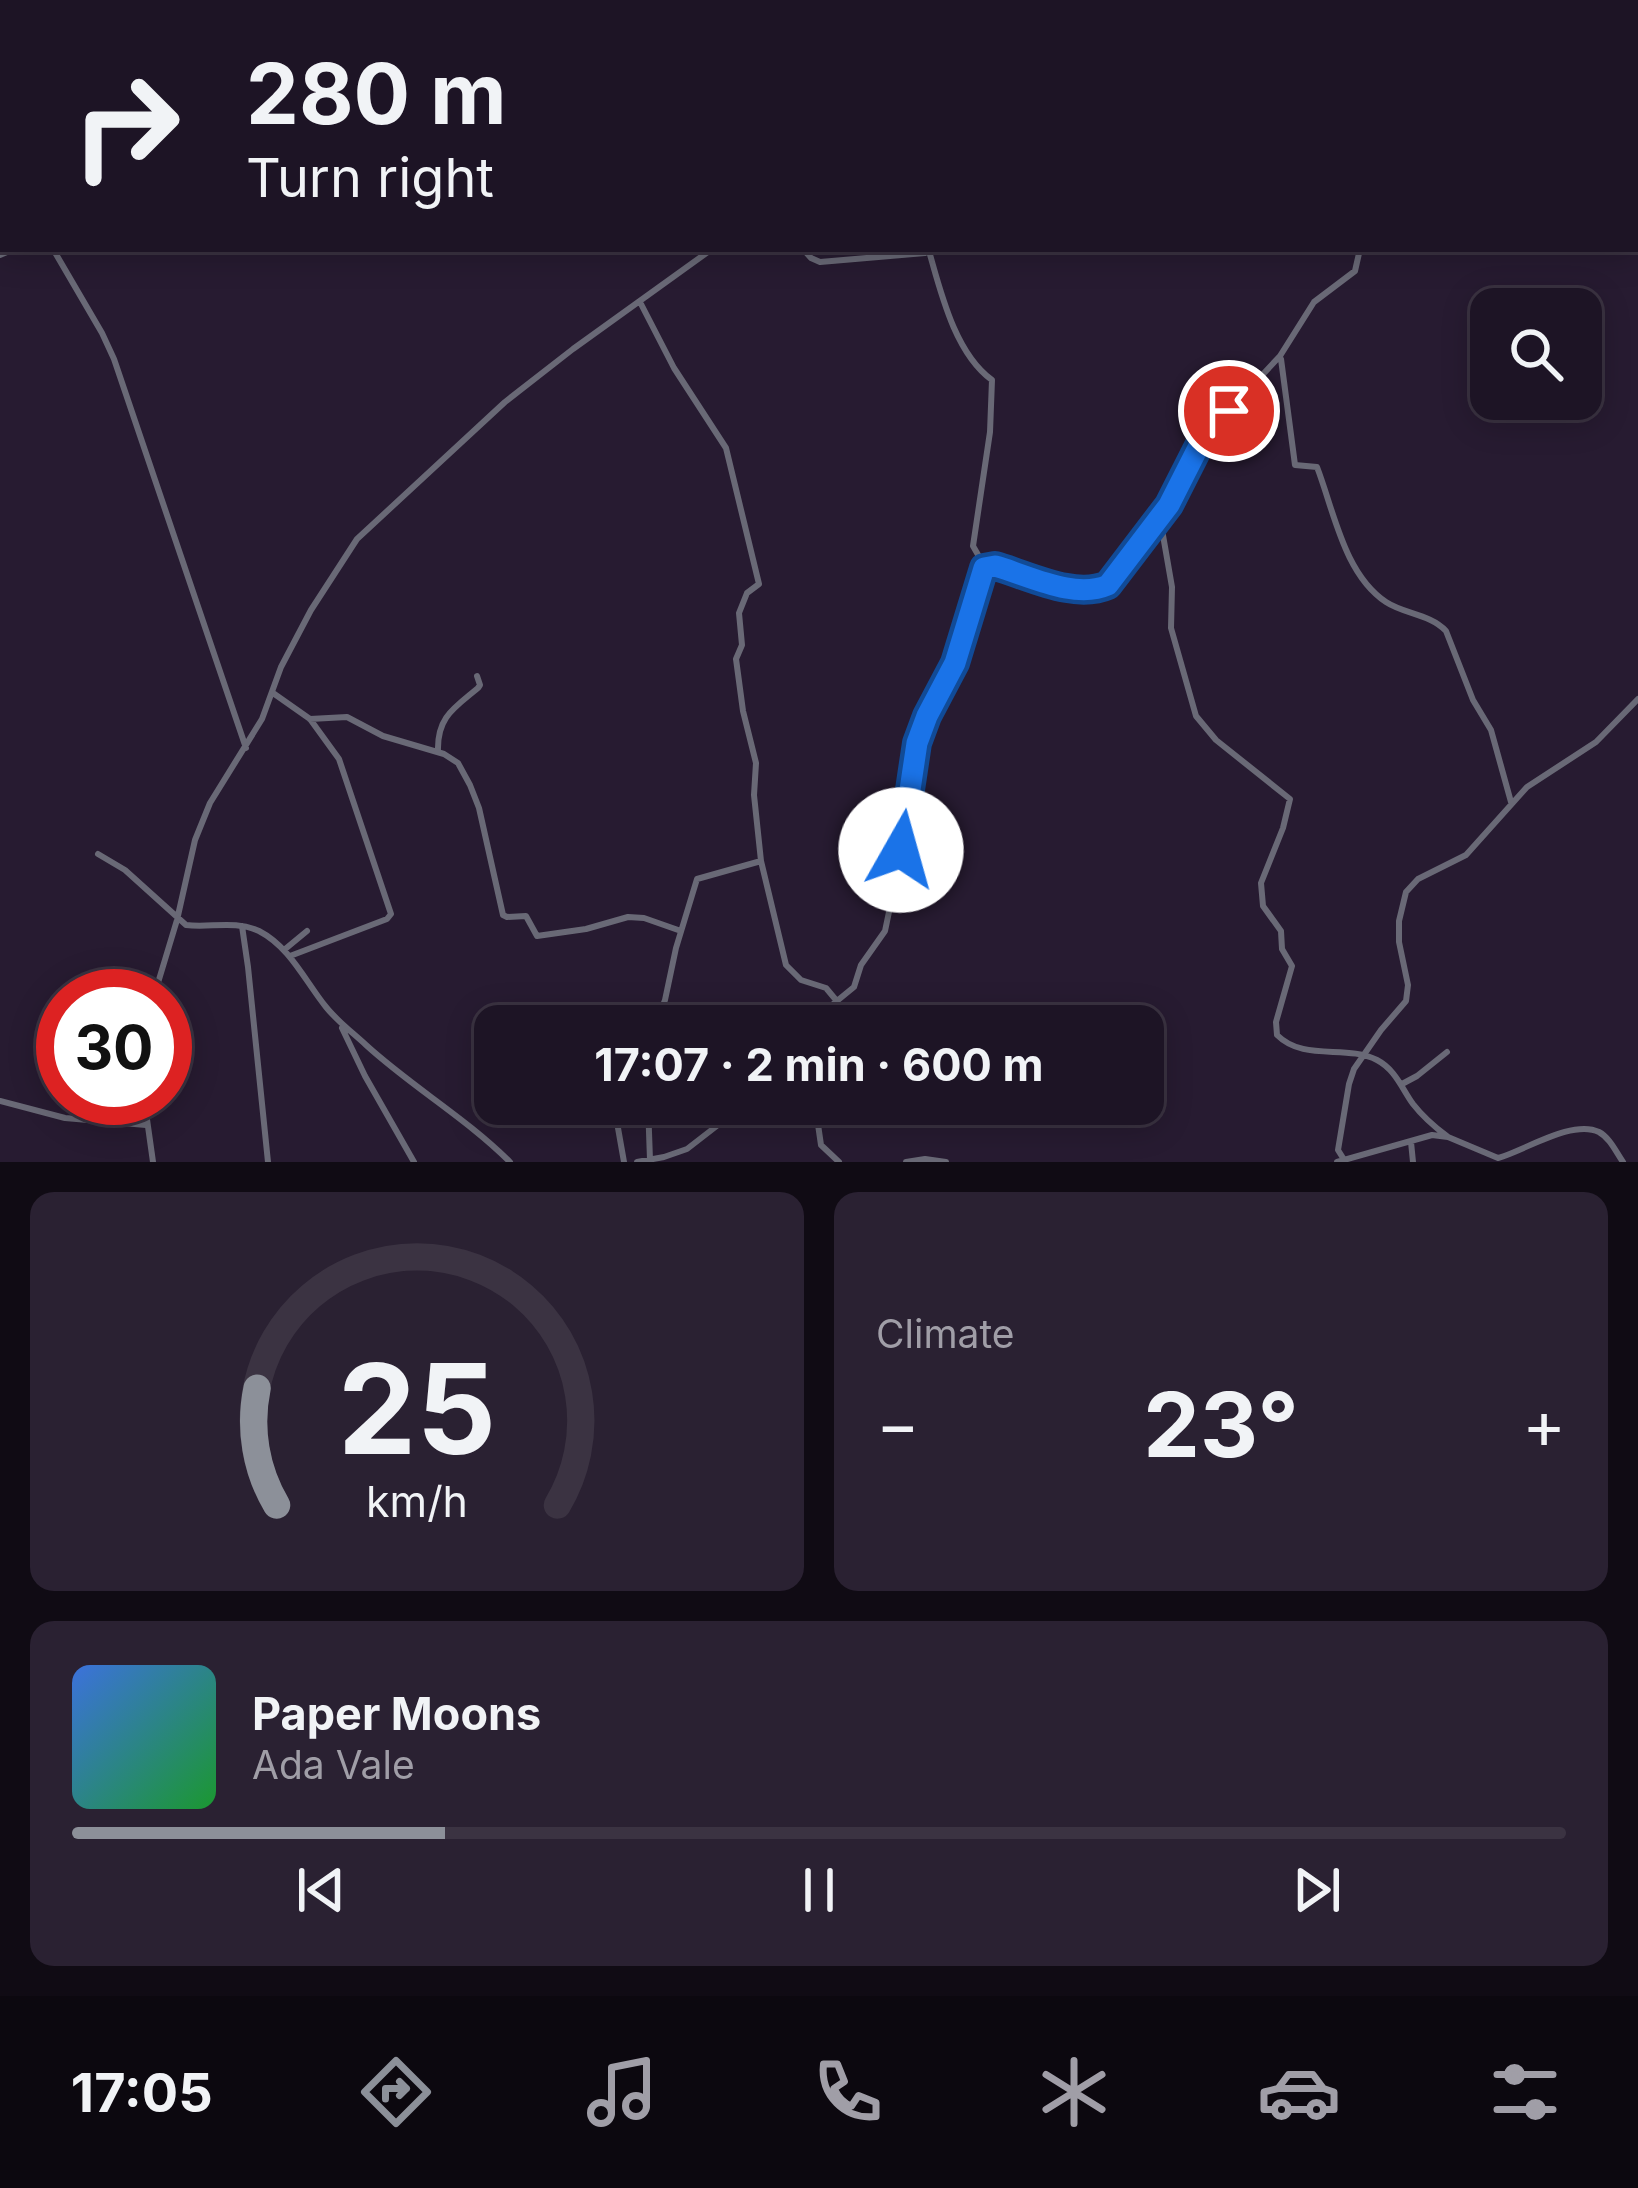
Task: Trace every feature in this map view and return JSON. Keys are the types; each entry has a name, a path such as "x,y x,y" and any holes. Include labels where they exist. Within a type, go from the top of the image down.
{"street":[{"path":"55,252 114,359 246,748"},
{"path":"162,969 195,840 210,803 246,748 311,610 364,531 505,402 708,252"},
{"path":"806,252 820,262 913,252"},
{"path":"833,1005 854,987 861,965 885,931 917,743 955,663 986,567 973,546 990,432 992,380 982,373 954,327 933,252"},
{"path":"986,567 1087,590 1112,581 1179,488 1203,438 1280,356 1314,302 1355,271 1359,252"},
{"path":"640,302 674,368 726,448 759,581 747,593 739,613 742,645 736,658 756,763 754,795 761,861 786,965 802,980 826,988 836,1000"},
{"path":"1280,356 1295,465 1315,466 1320,471 1330,512 1369,588 1392,606 1438,623 1446,631 1473,700 1491,730 1511,802"},
{"path":"1160,516 1172,587 1172,631 1196,716 1216,740 1290,799 1261,883 1263,907 1281,931 1282,949 1292,966 1277,1035 1289,1044 1322,1053 1362,1055 1388,1067 1437,1129 1475,1150 1498,1158 1561,1134 1589,1130 1608,1140 1623,1162"},
{"path":"438,752 440,728 455,706 478,688 477,676"},
{"path":"273,692 310,719 339,759 391,916 286,953"},
{"path":"1448,1137 1432,1135 1340,1160 1337,1150 1349,1084 1362,1055 1406,1001 1399,921 1406,892 1418,879 1466,855 1527,787 1593,744 1638,699"},
{"path":"310,719 347,717 395,741 438,752 458,763 479,808 504,916 526,916 537,936 633,916 681,931"},
{"path":"98,854 138,880 189,926 242,926 260,932 286,953 341,1024 381,1061 510,1162"},
{"path":"663,1005 698,879 761,861"},
{"path":"242,926 268,1162"},
{"path":"286,953 307,931"},
{"path":"341,1024 415,1162"},
{"path":"1402,1084 1448,1052"},
{"path":"0,1101 36,1110"},
{"path":"146,1125 153,1162"},
{"path":"619,1125 624,1162"},
{"path":"649,1125 650,1160"},
{"path":"637,1162 687,1149 719,1125"},
{"path":"818,1125 821,1145 839,1162"},
{"path":"1411,1141 1413,1162"},
{"path":"1475,1150 1477,1162"},
{"path":"906,1162 946,1162"}],"route":[{"path":"901,850 917,743 955,663 984,568 991,565 1064,587 1108,585 1169,505 1203,438 1229,411"}]}
